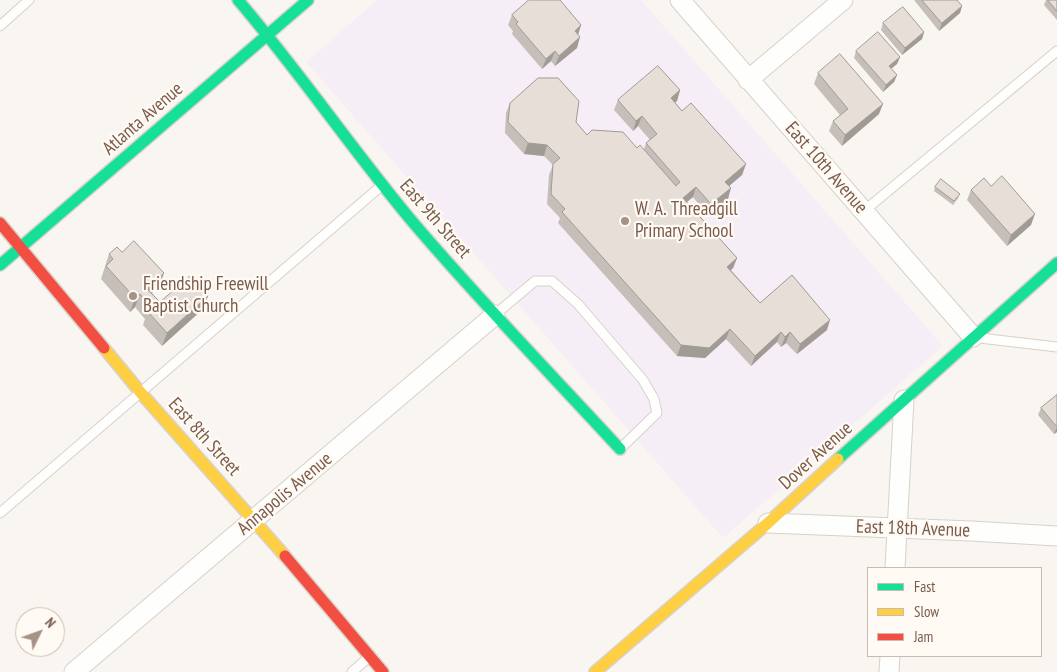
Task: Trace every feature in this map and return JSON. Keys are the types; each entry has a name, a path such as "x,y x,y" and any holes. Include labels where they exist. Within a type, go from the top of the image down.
{"street":[{"name":"East 9th Street","path":"238,0 268,35 383,185 495,315 620,449"},
{"name":"Atlanta Avenue","path":"0,265 308,0"},
{"name":"East 10th Avenue","path":"680,0 973,337"},
{"path":"748,80 844,0"},
{"name":"East 8th Street","path":"0,223 141,393 254,519 383,672"},
{"name":"Dover Avenue","path":"595,672 768,523 1057,263"},
{"name":"Annapolis Avenue","path":"74,672 495,315"},
{"path":"895,567 904,400"},
{"name":"East 18th Avenue","path":"768,523 898,529 971,530 1057,536"},
{"path":"889,672 890,657"}],"lane":[{"path":"0,26 29,0"},
{"path":"864,212 1057,51"},
{"path":"0,513 383,185"},
{"path":"495,315 536,281 552,281 578,304 643,380 654,399 656,413 620,449"},
{"path":"973,337 1057,347"},
{"path":"352,672 370,656"}],"shaded area":[{"path":"377,0 641,0 943,346 723,538 306,62"}],"building":[{"path":"529,0 560,0 581,25 575,31 580,37 559,56 555,51 546,59 516,24 518,22 512,15"},
{"path":"922,0 957,0 962,6 942,23"},
{"path":"1048,0 1057,0 1057,11"},
{"path":"903,7 924,32 905,48 883,23"},
{"path":"878,32 900,57 889,66 897,75 886,85 856,51"},
{"path":"840,54 883,104 845,135 833,121 848,109 818,73"},
{"name":"W. A. Threadgill Primary School","path":"658,66 680,90 671,98 682,111 691,103 746,164 725,182 731,188 711,204 696,187 683,198 737,258 727,267 760,303 792,275 830,320 800,344 790,332 785,337 781,332 755,356 730,329 709,348 681,345 562,212 565,209 551,194 553,164 560,158 547,145 528,143 508,122 510,103 538,78 558,78 579,101 576,122 587,135 592,130 623,132 637,148 640,145 676,186 680,182 646,143 657,134 642,116 636,121 618,100"},
{"path":"1002,176 1035,214 1011,235 971,190 984,178 991,186"},
{"path":"941,179 960,194 954,201 935,187"},
{"path":"134,241 164,273 147,289 160,302 190,276 208,296 167,333 148,312 152,308 140,294 135,298 106,266 113,259 109,254 117,247 122,252"},
{"path":"1057,395 1057,427 1041,408"}],"traffic: fast":[{"path":"238,0 411,220 488,307 620,449"},
{"path":"0,265 308,0"},
{"path":"838,459 1057,263"}],"traffic: slow":[{"path":"104,348 141,393 285,556"},
{"path":"595,672 768,523 838,459"}],"traffic: jam":[{"path":"0,223 104,348"},
{"path":"285,556 383,672"}],"place":[{"name":"W. A. Threadgill Primary School","path":"625,221"},
{"name":"Friendship Freewill Baptist Church","path":"133,296"}]}
